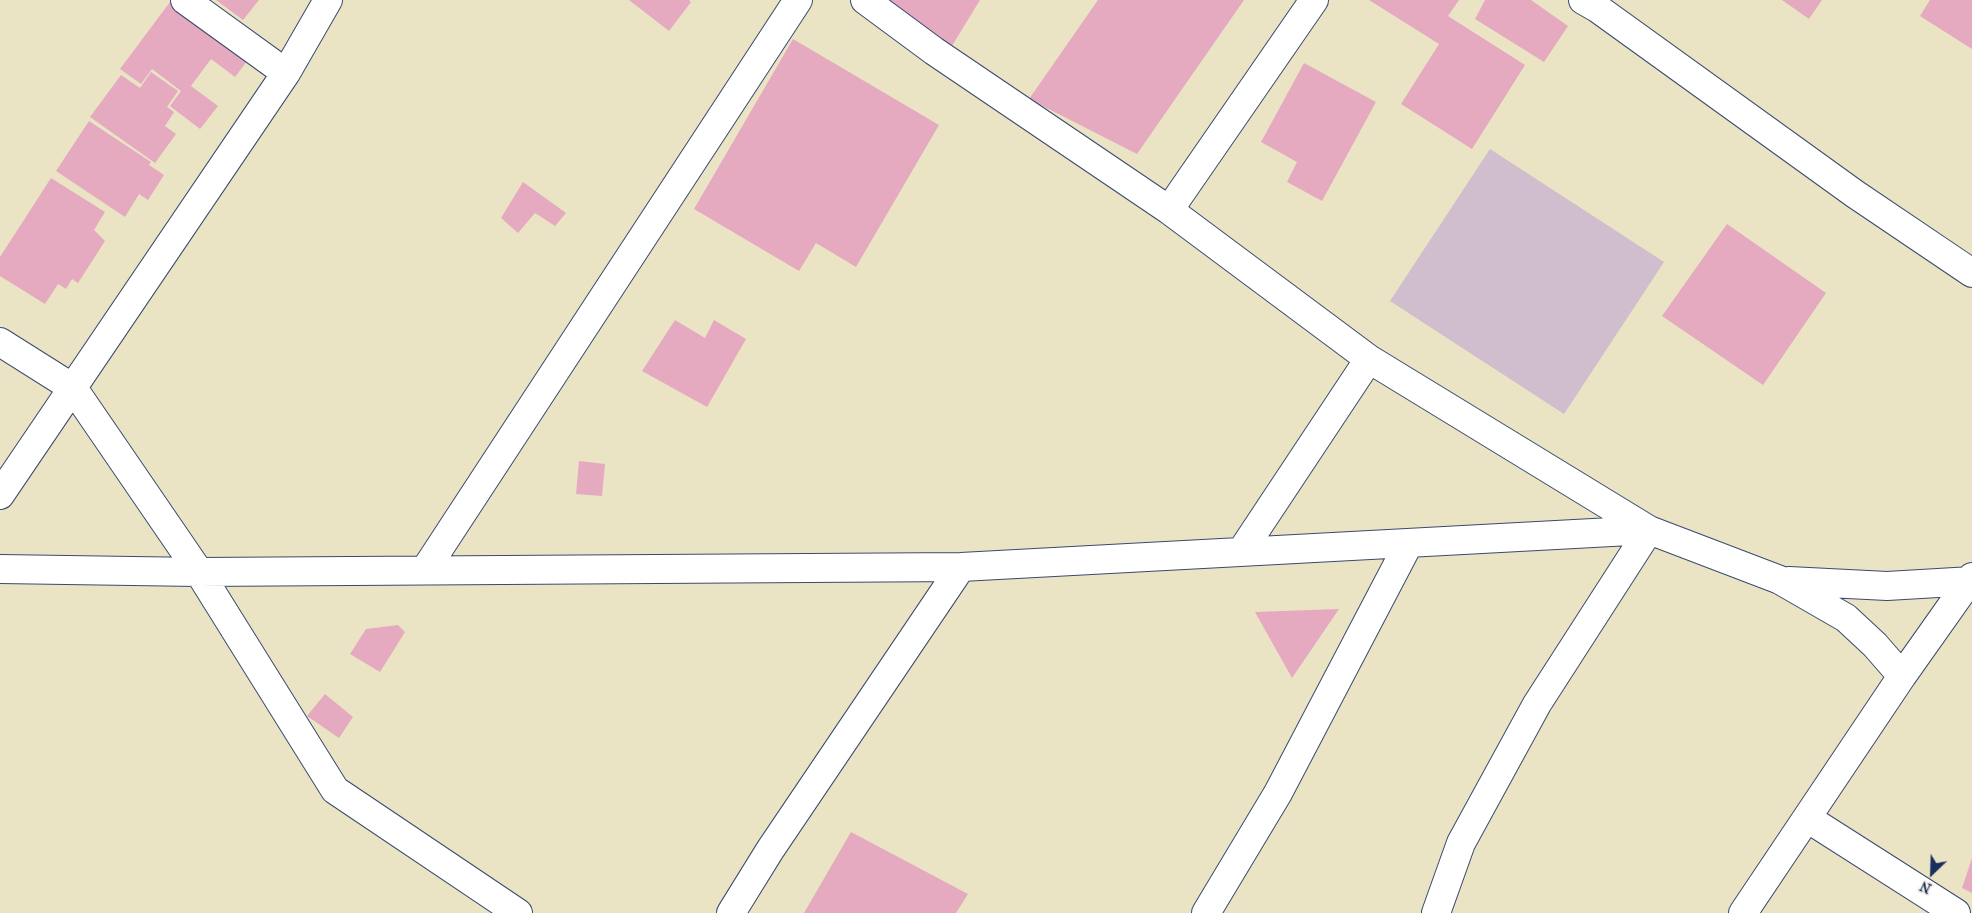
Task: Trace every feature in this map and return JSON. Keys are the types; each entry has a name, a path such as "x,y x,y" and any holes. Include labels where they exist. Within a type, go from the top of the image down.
{"street":[{"path":"185,0 286,73"},
{"path":"0,495 286,73 328,0"},
{"path":"425,570 798,0"},
{"path":"865,0 934,51 1169,210 1369,359 1649,530 1780,580 1846,618 1875,645 1902,676"},
{"path":"1169,210 1314,0"},
{"path":"1583,0 1855,194 1972,273"},
{"path":"0,342 72,388 199,572 335,790 518,913"},
{"path":"1241,552 1369,359"},
{"path":"0,569 199,572 961,567 1649,530"},
{"path":"1436,913 1461,843 1537,704 1649,530"},
{"path":"1206,913 1278,792 1409,543"},
{"path":"731,913 770,850 961,567"},
{"path":"1780,580 1839,585 1887,586 1971,580"},
{"path":"1743,913 1902,676 1971,580"},
{"path":"1807,818 1956,913"}],"shaded area":[{"path":"1490,149 1664,262 1564,414 1390,301"}],"building":[{"path":"216,0 259,0 243,20"},
{"path":"629,0 689,0 691,2 669,31"},
{"path":"869,0 980,0 950,49"},
{"path":"1098,0 1244,0 1137,154 1029,99"},
{"path":"1369,0 1459,0 1448,16 1525,65 1472,149 1401,104 1439,44"},
{"path":"1485,0 1531,0 1568,26 1544,62 1475,19"},
{"path":"1782,0 1822,0 1809,19"},
{"path":"1930,0 1972,0 1972,49 1920,16"},
{"path":"170,2 248,60 235,77 211,59 191,86 218,106 200,129 170,106 181,91 152,69 141,84 120,69"},
{"path":"793,39 939,125 856,267 816,243 799,271 694,209"},
{"path":"1304,63 1376,102 1322,201 1287,182 1297,162 1261,142"},
{"path":"151,72 178,91 167,107 174,112 165,126 176,134 155,163 90,117 121,75 140,88"},
{"path":"89,121 151,162 149,165 164,175 148,200 139,194 125,217 56,171"},
{"path":"51,178 105,212 94,230 105,241 78,283 72,279 66,289 58,284 45,304 0,276 0,257"},
{"path":"523,182 566,213 555,226 535,213 518,233 501,218"},
{"path":"1727,224 1826,293 1763,385 1662,316"},
{"path":"675,320 705,338 714,320 746,339 707,407 642,371"},
{"path":"579,461 605,464 602,496 576,494"},
{"path":"1339,609 1292,678 1255,612"},
{"path":"398,625 405,632 380,672 350,654 366,629"},
{"path":"325,694 353,717 339,738 307,716"},
{"path":"851,832 968,894 956,913 804,913"},
{"path":"1972,858 1972,893 1962,888"}]}
